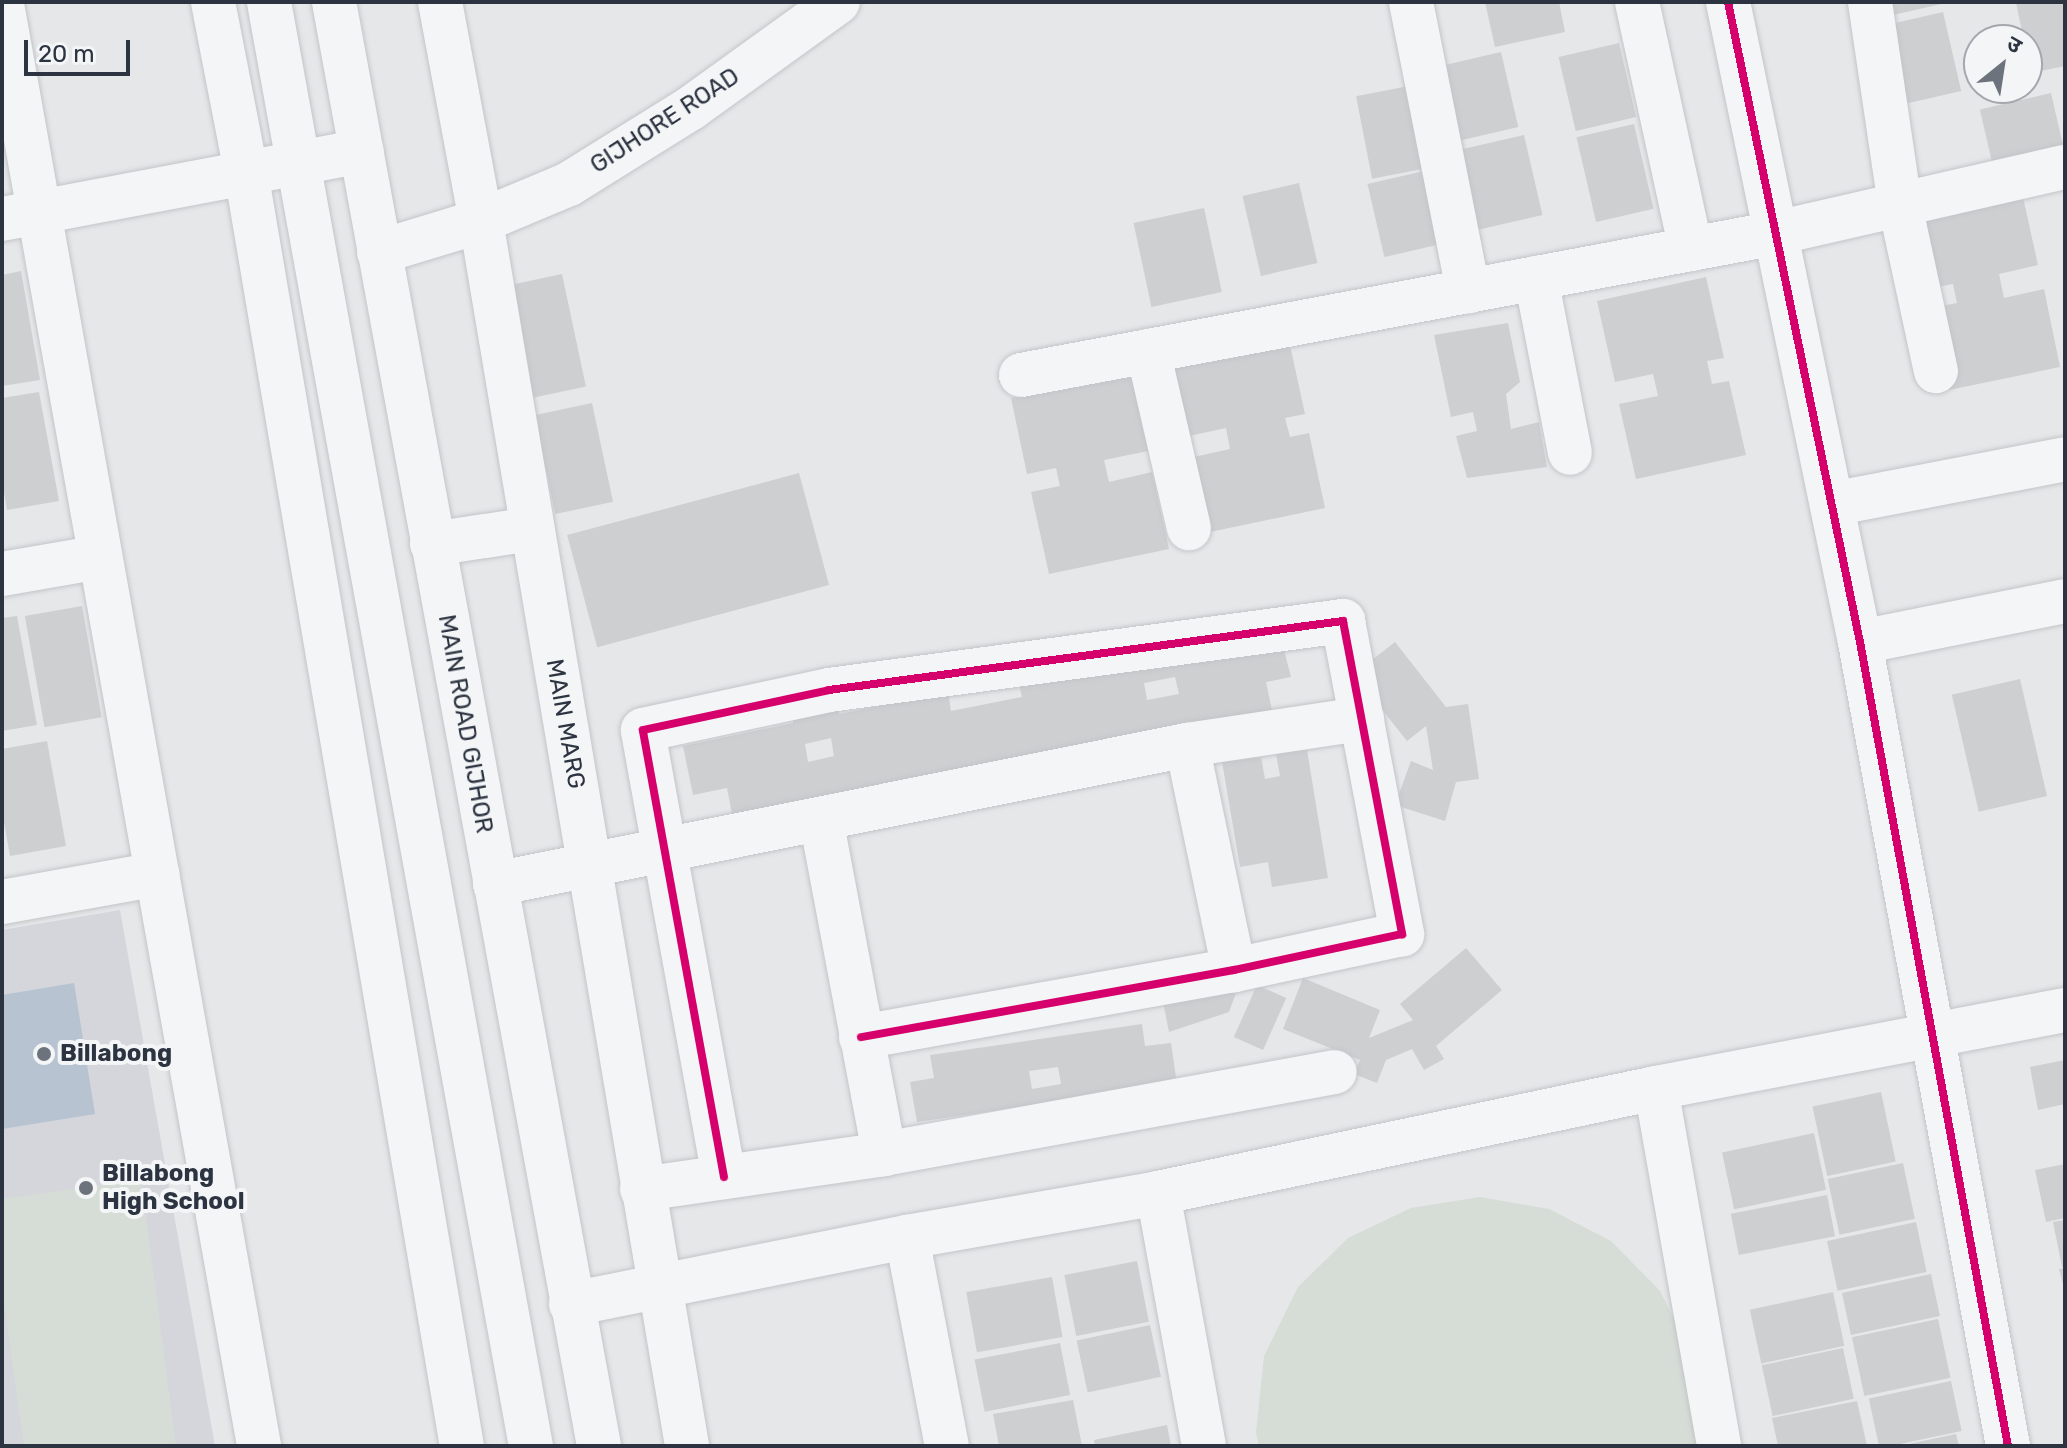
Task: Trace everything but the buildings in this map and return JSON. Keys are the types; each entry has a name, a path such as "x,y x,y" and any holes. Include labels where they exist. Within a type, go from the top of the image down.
{"street":[{"path":"213,2 246,172 462,1446"},
{"path":"269,2 531,1446"},
{"name":"MAIN ROAD GIJHOR","path":"334,2 599,1446"},
{"name":"MAIN MARG","path":"440,2 481,221 687,1446"},
{"name":"GIJHORE ROAD","path":"379,252 481,221 569,184 691,108 838,2"},
{"path":"1411,2 1468,291"},
{"path":"1637,2 1691,249"},
{"path":"1728,2 1860,642 2008,1446"},
{"path":"1870,2 1900,205 1936,371"},
{"path":"2,4 20,216 100,557 259,1446"},
{"path":"20,216 362,151"},
{"path":"1021,375 1776,233 2064,172"},
{"path":"1536,278 1570,453"},
{"path":"1148,351 1189,528"},
{"path":"1832,504 2065,459"},
{"path":"432,544 531,529"},
{"path":"2,574 100,557"},
{"path":"1860,642 2065,601"},
{"path":"724,1177 643,730 829,690 1343,621 1402,934 1234,970 861,1037"},
{"path":"495,884 1187,745 1362,719"},
{"path":"1187,745 1234,970"},
{"path":"821,819 884,1154"},
{"path":"2,902 157,874"},
{"path":"571,1304 907,1237 1158,1193 1656,1088 2065,1010"},
{"path":"642,1189 884,1154 1335,1072"},
{"path":"1656,1088 1719,1446"},
{"path":"1158,1193 1204,1446"},
{"path":"907,1237 947,1446"}],"shaded area":[{"name":"Billabong High School","path":"120,910 215,1446 2,1446 2,930"},
{"path":"141,1179 176,1446 24,1446 2,1289 2,1199"},
{"path":"1480,1197 1549,1209 1611,1241 1660,1291 1691,1353 1698,1446 1259,1446 1256,1433 1264,1356 1298,1287 1348,1238 1411,1208"}],"water":[{"name":"Billabong","path":"74,983 95,1114 2,1129 2,995"}],"cycle path":[{"path":"1728,2 1860,642 2008,1446"},
{"path":"724,1177 643,730 829,690 1343,621 1402,934 1234,970 861,1037"}],"place":[{"name":"Billabong","path":"44,1054"},
{"name":"Billabong High School","path":"86,1188"}]}
